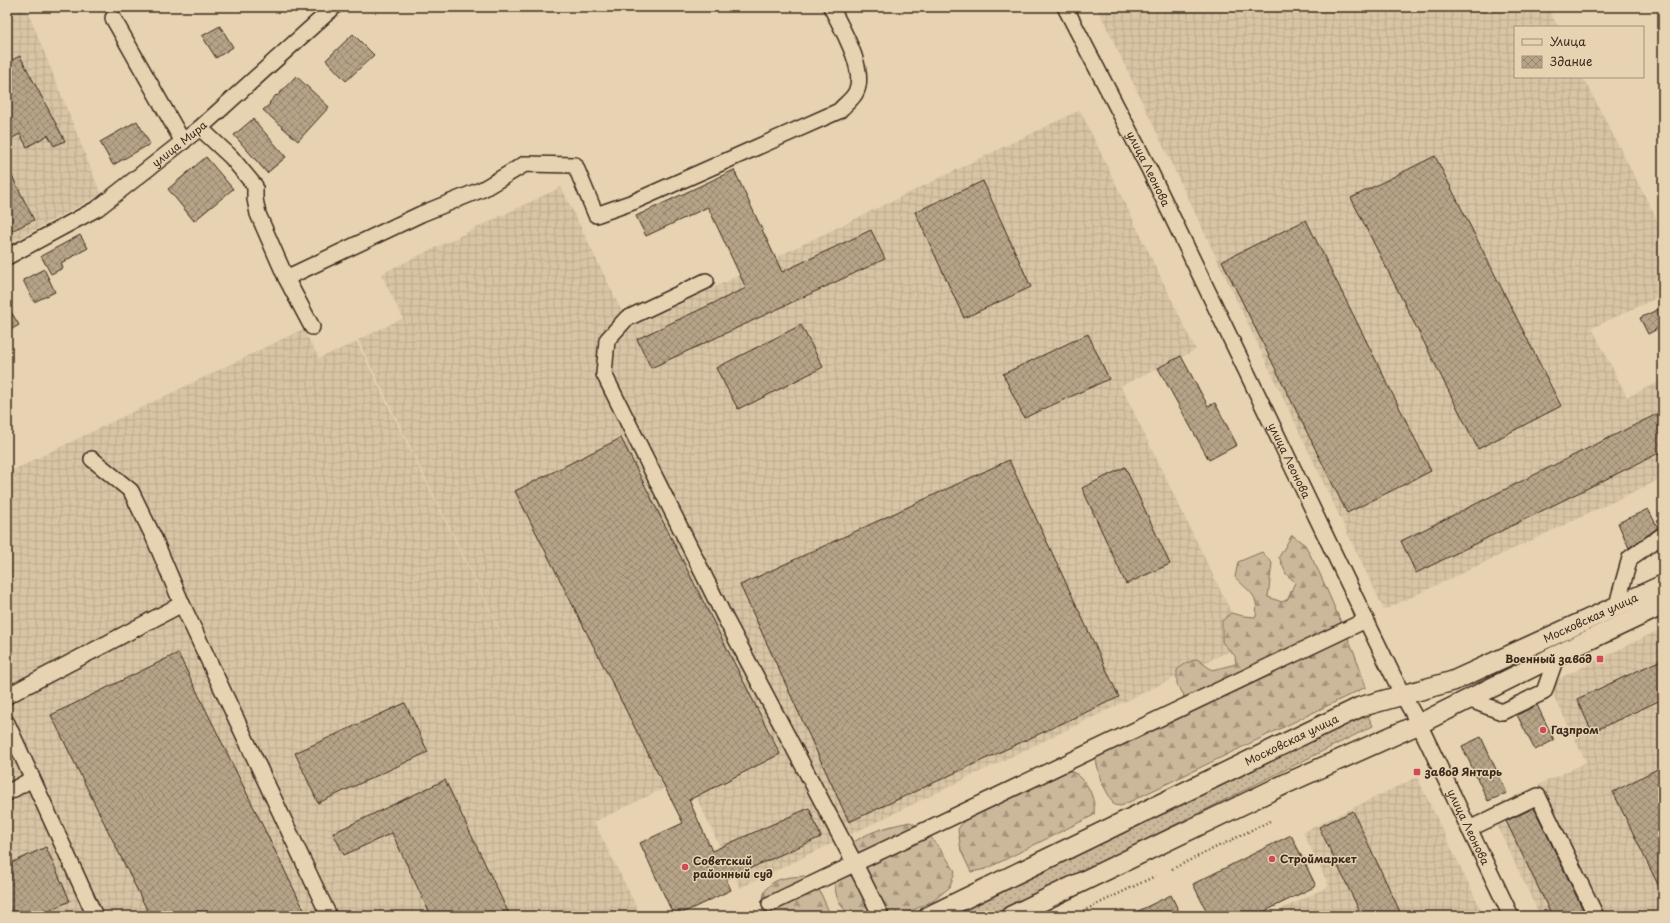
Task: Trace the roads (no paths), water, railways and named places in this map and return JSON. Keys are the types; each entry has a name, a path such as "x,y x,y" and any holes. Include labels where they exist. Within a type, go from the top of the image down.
{"main road":[{"name":"Московская улица","path":"929,916 1360,706 1454,680 1663,585"},
{"name":"Московская улица","path":"1011,916 1285,784 1419,724 1556,655 1663,605"}],"street":[{"name":"улица Мира","path":"7,257 98,208 200,128 334,7"},
{"path":"286,278 421,214 483,189 526,164 575,165 596,215 633,202 839,111 856,92 859,75 852,51 831,7"},
{"name":"улица Леонова","path":"1065,7 1149,169 1366,620 1402,694 1419,724 1511,916"},
{"path":"114,18 183,142"},
{"path":"200,128 231,157 255,186 255,199 258,214 286,278 312,327"},
{"path":"706,281 626,318 607,340 604,374 723,614 855,864 880,916"},
{"path":"92,459 130,491 154,538 182,604 330,916"},
{"path":"1618,605 1630,558 1663,535"},
{"path":"7,696 182,604"},
{"path":"770,904 1366,620"},
{"path":"1468,699 1502,712 1544,692 1556,655"},
{"path":"7,723 95,916"},
{"path":"7,794 32,779"},
{"path":"1469,829 1538,796 1596,916"}],"place":[{"name":"Военный завод","path":"1600,659"},
{"name":"Газпром","path":"1543,730"},
{"name":"завод Янтарь","path":"1417,772"},
{"name":"Строймаркет","path":"1272,859"},
{"name":"Советский районный суд","path":"685,867"}]}
